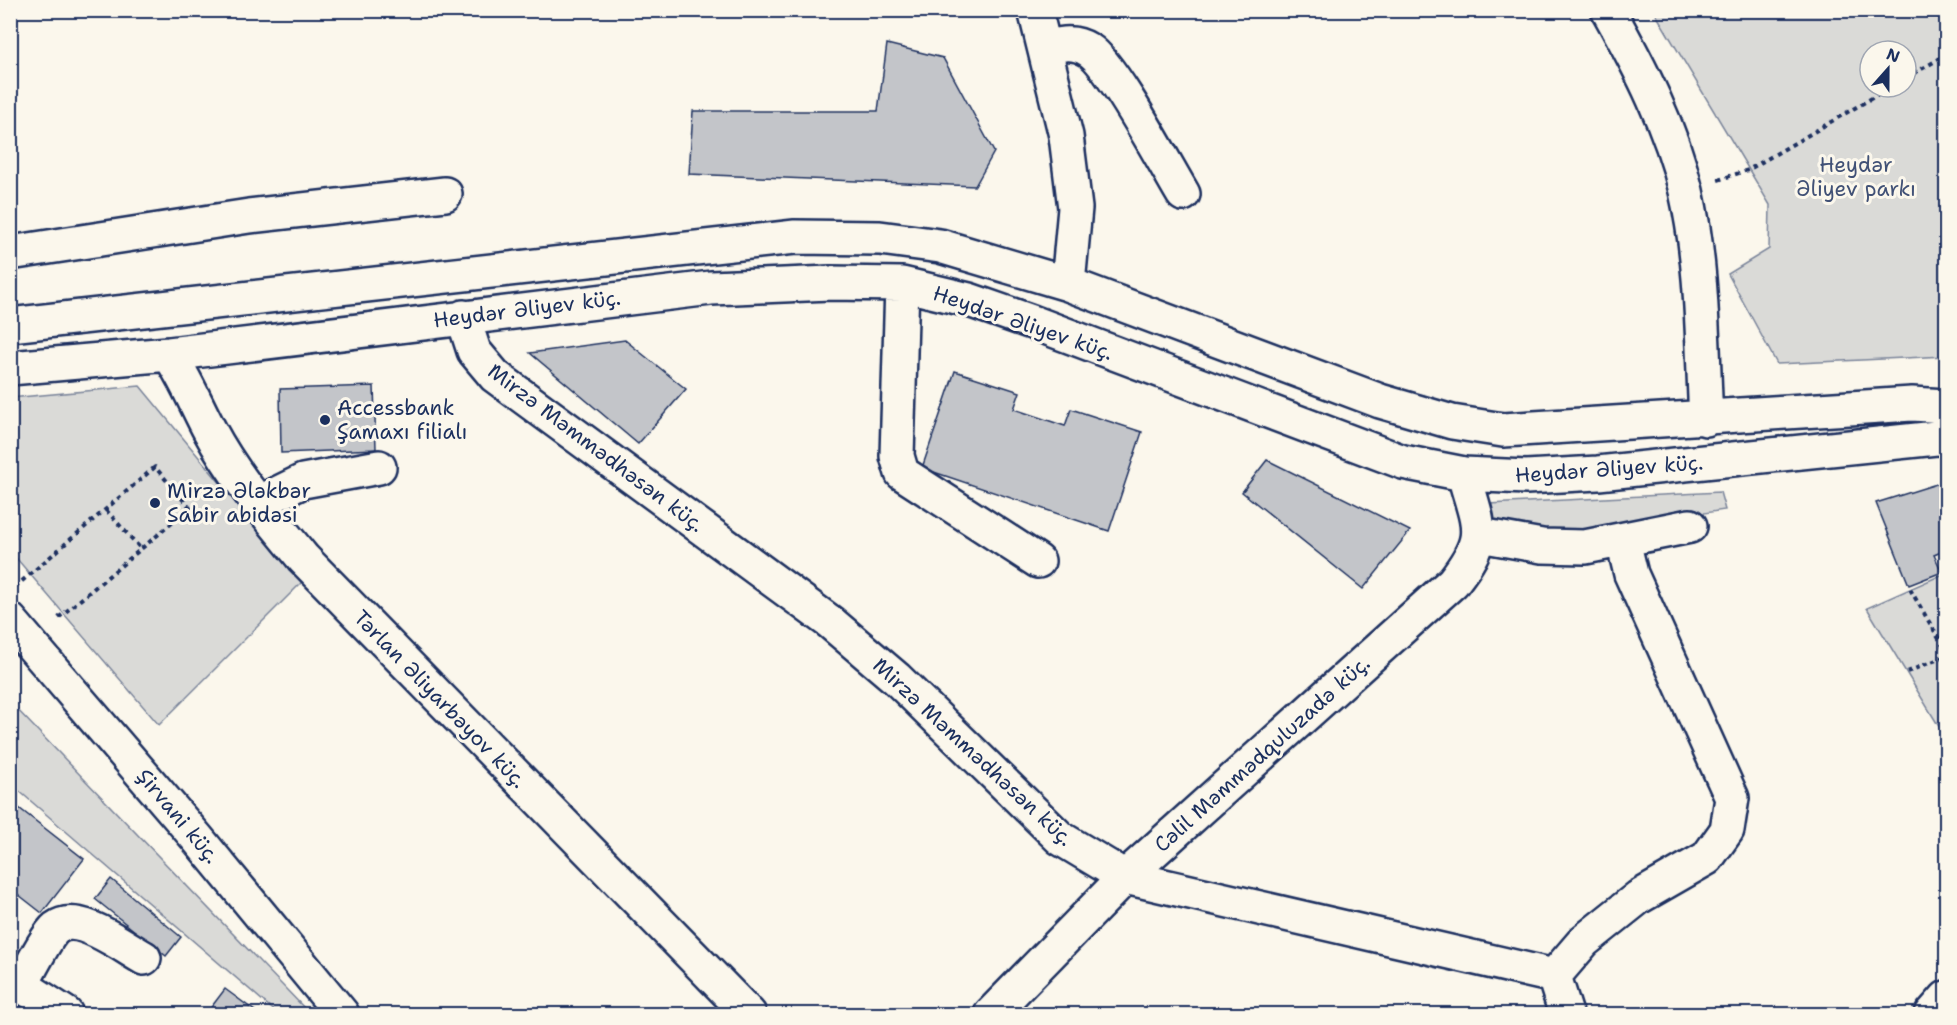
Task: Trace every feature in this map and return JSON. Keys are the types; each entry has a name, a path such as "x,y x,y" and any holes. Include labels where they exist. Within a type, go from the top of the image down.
{"street":[{"path":"1035,10 1066,136 1075,208 1068,284"},
{"path":"1608,10 1651,92 1685,190 1696,252 1706,418"},
{"path":"1045,48 1068,42 1090,50 1113,79 1183,194"},
{"path":"10,253 249,216 445,194"},
{"path":"10,325 795,237 880,238 940,246 1068,284 1380,401 1452,422 1503,430 1912,404 1947,406"},
{"name":"Heydər Əliyev küç.","path":"10,368 169,354 711,288 830,283 902,284 969,300 1032,322 1403,462 1464,474 1526,477 1598,473 1947,437"},
{"path":"902,284 897,456 902,473 1038,561"},
{"name":"Mirzə Məmmədhəsən küç.","path":"463,317 474,351 495,376 830,622 897,679 1060,838 1125,877 1554,976"},
{"name":"Tərlan Əliyarbəyov küç.","path":"169,354 185,378 209,431 238,478 303,558 749,1014"},
{"path":"258,503 303,481 379,467"},
{"path":"1464,474 1480,535 1542,546 1585,547 1690,526"},
{"name":"Cəlil Məmmədquluzadə küç.","path":"991,1014 1125,877 1453,582 1471,559 1480,535"},
{"path":"1566,1014 1554,976 1584,941 1639,897 1707,858 1727,830 1732,798 1631,574 1623,541"},
{"name":"Şirvani küç.","path":"20,631 342,1014"},
{"path":"66,1014 16,981 55,928 72,922 88,926 144,958"},
{"path":"1932,1014 1947,998"}],"path":[{"path":"1918,71 1947,55"},
{"path":"1685,190 1748,170 1870,99"},
{"path":"10,590 155,467 190,508 141,549 20,631"},
{"path":"106,510 141,549"},
{"path":"1910,589 1947,651"},
{"path":"1906,672 1947,656"}],"green space":[{"name":"Heydər Əliyev parkı","path":"1654,11 1946,11 1946,356 1777,364 1728,274 1769,249 1770,205"},
{"path":"140,386 302,582 159,725 11,552 10,398"},
{"path":"1720,492 1725,510 1572,532 1492,527 1488,504"},
{"path":"1946,573 1946,738 1867,608"},
{"path":"10,703 310,1014 278,1014 11,784"}],"building":[{"path":"887,44 943,58 994,152 975,186 689,174 693,111 878,111"},
{"path":"625,340 686,389 638,444 530,353"},
{"path":"955,371 1020,392 1014,409 1065,426 1071,409 1142,432 1109,531 922,468"},
{"path":"374,386 376,449 281,453 280,389"},
{"path":"1267,460 1410,531 1363,589 1242,492"},
{"path":"1946,481 1946,550 1934,555 1942,572 1909,585 1876,503"},
{"path":"10,801 84,859 42,913 10,888"},
{"path":"111,879 181,937 166,956 95,899"},
{"path":"225,989 259,1014 206,1014"}],"place":[{"name":"Accessbank Şamaxı filialı","path":"325,420"},
{"name":"Mirzə Ələkbər Sabir abidəsi","path":"155,503"}]}
